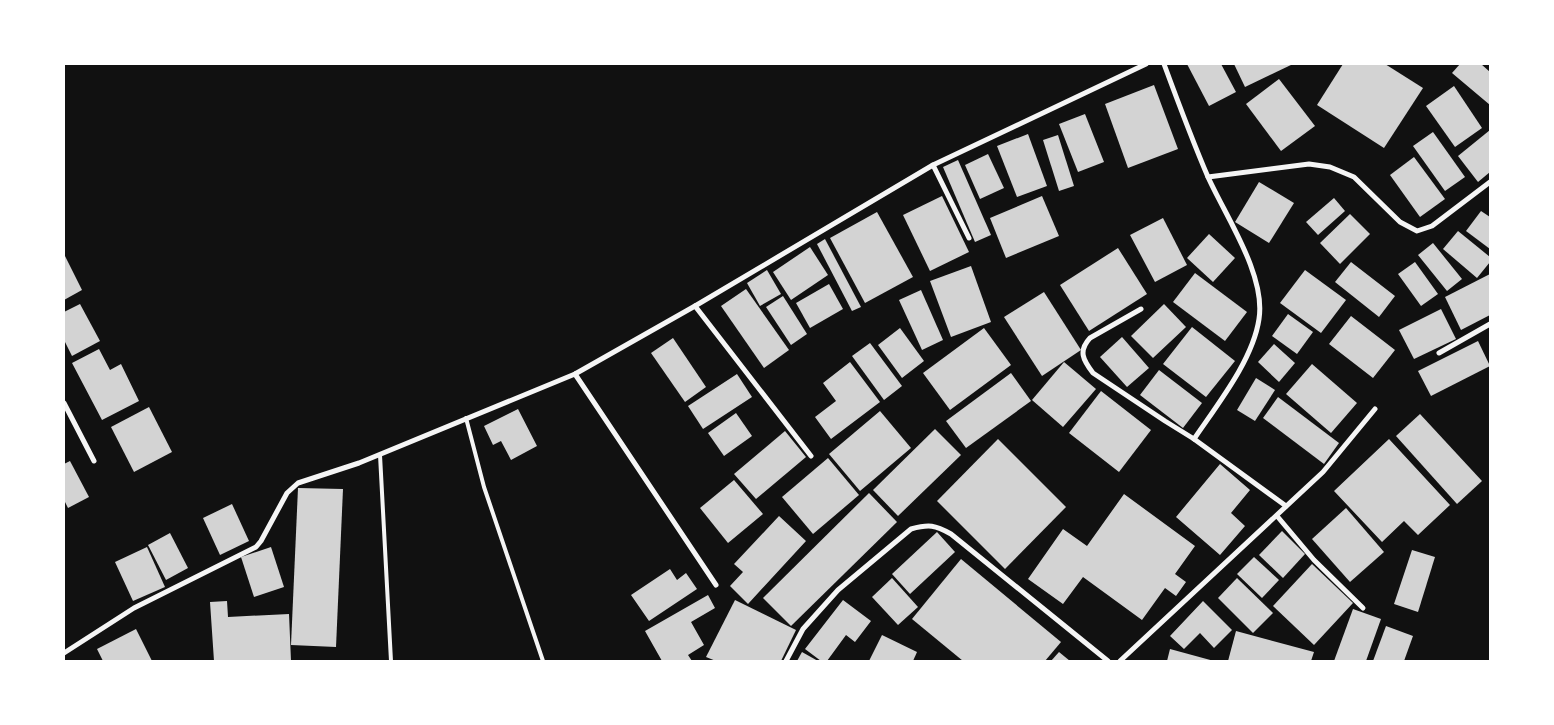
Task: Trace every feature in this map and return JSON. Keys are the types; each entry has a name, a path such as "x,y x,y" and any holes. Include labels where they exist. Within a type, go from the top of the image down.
{"street":[{"path":"64,653 134,608 256,547 287,493 298,483 358,464 575,374 695,306 934,165 1146,64"},
{"path":"1164,64 1208,177 1253,268 1258,291 1260,318 1248,354 1194,439"},
{"path":"1208,177 1309,164 1330,167 1354,177 1400,222 1416,231 1432,226 1490,182"},
{"path":"934,165 969,238"},
{"path":"695,306 811,456"},
{"path":"1141,309 1090,338 1084,345 1083,356 1086,364 1093,373 1194,439 1286,506"},
{"path":"1439,353 1490,324"},
{"path":"575,374 716,585"},
{"path":"64,403 94,461"},
{"path":"1120,661 1323,472 1375,409"},
{"path":"1277,516 1314,560 1363,608"},
{"path":"786,661 803,629 838,590 911,529 925,526 938,526 951,534 1108,661"}],"lane":[{"path":"466,418 484,486 543,661"},
{"path":"380,455 391,661"}],"building":[{"path":"1187,64 1221,64 1236,92 1209,106"},
{"path":"1234,64 1293,64 1245,87"},
{"path":"1343,64 1385,64 1423,88 1384,148 1317,105"},
{"path":"1460,64 1481,64 1490,72 1490,105 1452,73"},
{"path":"1279,79 1315,126 1281,151 1246,104"},
{"path":"1154,85 1178,149 1128,168 1105,104"},
{"path":"1454,86 1482,128 1455,147 1426,106"},
{"path":"1085,114 1104,162 1078,172 1059,124"},
{"path":"1490,130 1490,172 1478,182 1458,156"},
{"path":"1433,132 1465,177 1445,191 1413,146"},
{"path":"1028,134 1047,186 1017,197 997,146"},
{"path":"1058,135 1074,186 1059,191 1043,140"},
{"path":"988,154 1004,188 980,199 965,165"},
{"path":"1414,157 1445,199 1420,217 1390,175"},
{"path":"958,160 991,235 975,242 943,167"},
{"path":"1259,182 1294,203 1269,243 1235,222"},
{"path":"942,196 969,252 930,271 903,215"},
{"path":"1042,196 1059,236 1006,258 990,218"},
{"path":"1334,198 1345,211 1318,235 1306,222"},
{"path":"1481,211 1490,217 1490,249 1466,231"},
{"path":"877,212 913,277 865,303 830,238"},
{"path":"1350,214 1370,234 1340,264 1320,243"},
{"path":"1163,218 1187,265 1155,282 1130,235"},
{"path":"1458,231 1490,257 1490,262 1477,278 1443,249"},
{"path":"1209,234 1235,258 1213,282 1187,258"},
{"path":"825,239 861,307 852,311 817,244"},
{"path":"1433,243 1462,279 1447,291 1418,255"},
{"path":"810,247 828,275 791,300 773,272"},
{"path":"1118,248 1147,294 1089,331 1060,285"},
{"path":"64,254 82,290 64,300"},
{"path":"1351,262 1395,296 1379,317 1335,282"},
{"path":"1415,262 1438,294 1421,306 1398,274"},
{"path":"971,266 991,322 951,337 930,281"},
{"path":"767,270 781,294 760,306 747,283"},
{"path":"1305,270 1346,300 1321,333 1280,303"},
{"path":"1195,273 1247,312 1225,341 1173,302"},
{"path":"1490,274 1490,315 1461,330 1445,297"},
{"path":"829,284 843,309 810,328 796,303"},
{"path":"746,289 789,350 764,368 721,306"},
{"path":"921,290 943,340 922,350 899,300"},
{"path":"1044,292 1081,350 1042,376 1004,317"},
{"path":"783,296 807,334 791,345 766,307"},
{"path":"80,304 100,341 72,356 64,340 64,312"},
{"path":"1164,304 1186,327 1153,358 1131,336"},
{"path":"1441,309 1456,339 1414,359 1399,330"},
{"path":"1288,314 1313,332 1297,354 1272,336"},
{"path":"1351,316 1395,350 1373,378 1329,344"},
{"path":"1192,327 1235,361 1206,397 1163,364"},
{"path":"900,328 924,361 902,378 878,345"},
{"path":"984,328 1011,365 950,410 923,373"},
{"path":"1122,337 1149,368 1127,387 1100,357"},
{"path":"673,338 706,387 685,402 651,353"},
{"path":"1478,341 1490,366 1431,396 1418,371"},
{"path":"870,343 902,386 884,400 852,356"},
{"path":"1274,344 1295,363 1279,382 1258,362"},
{"path":"99,349 110,370 121,364 139,401 102,420 72,363"},
{"path":"850,362 880,402 831,439 815,417 836,401 823,383"},
{"path":"1064,362 1096,389 1063,427 1032,400"},
{"path":"1312,364 1357,403 1331,433 1286,394"},
{"path":"1159,370 1202,403 1183,428 1140,395"},
{"path":"1011,373 1031,401 966,448 946,421"},
{"path":"737,374 752,397 703,429 688,406"},
{"path":"1256,378 1275,390 1255,421 1237,410"},
{"path":"1101,391 1151,430 1119,472 1069,433"},
{"path":"1278,397 1339,443 1324,464 1263,418"},
{"path":"149,407 172,452 134,472 111,427"},
{"path":"518,409 537,446 511,460 501,441 493,445 484,426"},
{"path":"880,411 911,448 860,491 829,454"},
{"path":"736,413 752,436 724,456 708,433"},
{"path":"1420,414 1482,481 1457,504 1396,436"},
{"path":"935,429 961,455 898,516 873,490"},
{"path":"785,431 806,457 756,499 734,474"},
{"path":"998,439 1066,507 1005,569 937,501"},
{"path":"1389,439 1450,505 1418,535 1404,521 1382,542 1334,491"},
{"path":"828,458 859,495 813,534 782,497"},
{"path":"70,461 89,497 68,508 64,500 64,464"},
{"path":"1220,464 1250,490 1231,513 1245,526 1220,555 1176,517"},
{"path":"734,480 763,514 728,543 700,508"},
{"path":"298,488 343,489 336,647 291,645"},
{"path":"869,493 897,522 791,626 763,598"},
{"path":"1124,494 1195,546 1175,574 1186,582 1176,596 1165,588 1142,620 1083,577 1063,604 1028,579 1063,529 1087,546"},
{"path":"232,504 249,541 220,555 203,518"},
{"path":"1346,508 1384,552 1350,582 1312,539"},
{"path":"779,516 806,541 748,604 730,586 743,572 734,564"},
{"path":"1282,531 1305,554 1283,578 1259,555"},
{"path":"937,532 955,552 910,594 892,574"},
{"path":"170,533 188,568 166,580 148,545"},
{"path":"147,547 165,587 133,601 115,562"},
{"path":"271,547 284,587 254,597 241,557"},
{"path":"1412,550 1435,557 1418,612 1394,604"},
{"path":"1254,557 1279,580 1262,598 1237,574"},
{"path":"961,559 1061,642 1045,661 963,661 912,619"},
{"path":"1312,564 1353,603 1314,645 1273,606"},
{"path":"670,569 677,580 686,573 697,589 649,621 631,595"},
{"path":"892,578 918,607 898,625 872,597"},
{"path":"1237,578 1273,613 1253,633 1218,598"},
{"path":"708,595 715,608 691,622 704,645 688,655 692,661 662,661 645,631"},
{"path":"735,600 796,630 781,661 716,661 706,657"},
{"path":"843,600 871,621 855,642 846,635 827,661 821,661 805,649"},
{"path":"227,601 228,617 289,614 291,661 214,661 210,602"},
{"path":"1203,601 1232,630 1214,648 1200,633 1184,649 1170,636"},
{"path":"1353,609 1381,619 1366,661 1334,661"},
{"path":"1386,626 1413,636 1404,661 1373,661"},
{"path":"136,629 152,661 103,661 97,649"},
{"path":"1236,631 1314,652 1311,661 1228,661"},
{"path":"882,635 917,652 913,661 869,661"},
{"path":"1170,649 1214,661 1167,661"},
{"path":"802,652 818,661 797,661"},
{"path":"1059,652 1070,661 1051,661"}]}
